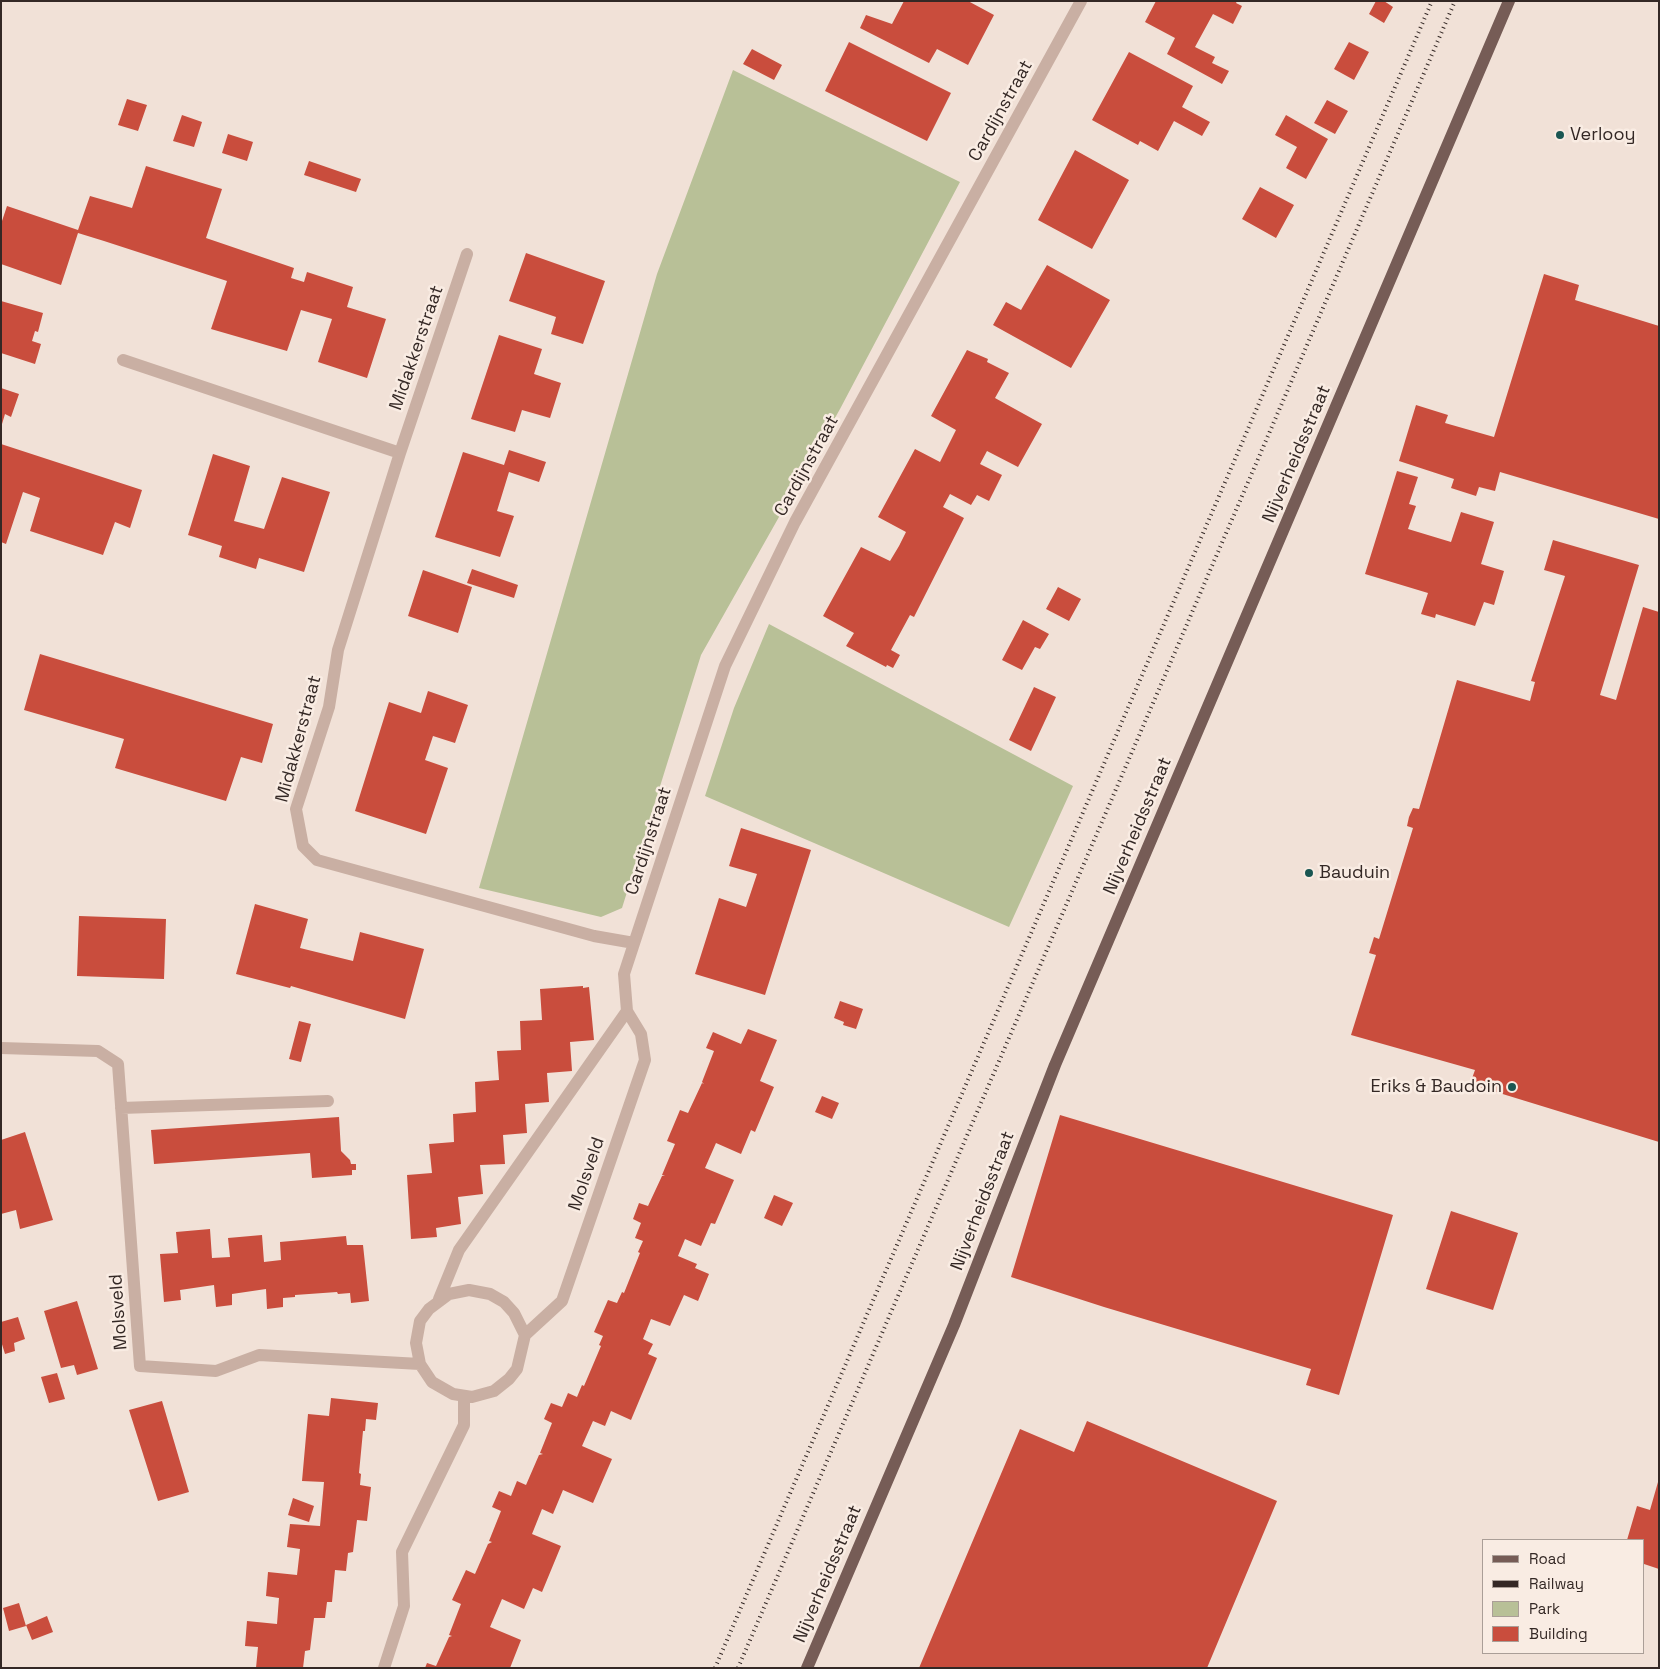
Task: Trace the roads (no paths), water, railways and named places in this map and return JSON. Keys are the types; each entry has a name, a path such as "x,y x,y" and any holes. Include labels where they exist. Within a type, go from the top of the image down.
{"main road":[{"name":"Nijverheidsstraat","path":"807,1668 954,1325 1055,1065 1509,1"}],"street":[{"name":"Cardijnstraat","path":"624,974 725,666 795,522 1081,1"},
{"name":"Midakkerstraat","path":"467,254 400,454 338,650 329,707 296,809 303,846 317,860 594,936 634,943"},
{"path":"123,360 400,454"},
{"name":"Molsveld","path":"525,1335 562,1301 645,1060 641,1034 627,1011 624,974"},
{"path":"439,1299 458,1291 468,1290 490,1294 504,1302 514,1313 525,1335 517,1369 510,1379 494,1391 480,1396 464,1397 444,1391 432,1382 420,1364 416,1343 420,1321 439,1299 459,1250 627,1011"},
{"name":"Molsveld","path":"1,1048 98,1051 118,1064 140,1366 216,1371 259,1355 420,1364"},
{"path":"121,1108 328,1101"},
{"path":"384,1668 404,1606 402,1552 464,1425 464,1397"}],"railway":[{"path":"715,1668 1432,1"},
{"path":"738,1668 1455,1"}],"place":[{"name":"Verlooy","path":"1560,135"},
{"name":"Bauduin","path":"1309,873"},
{"name":"Eriks & Baudoin","path":"1512,1087"}]}
